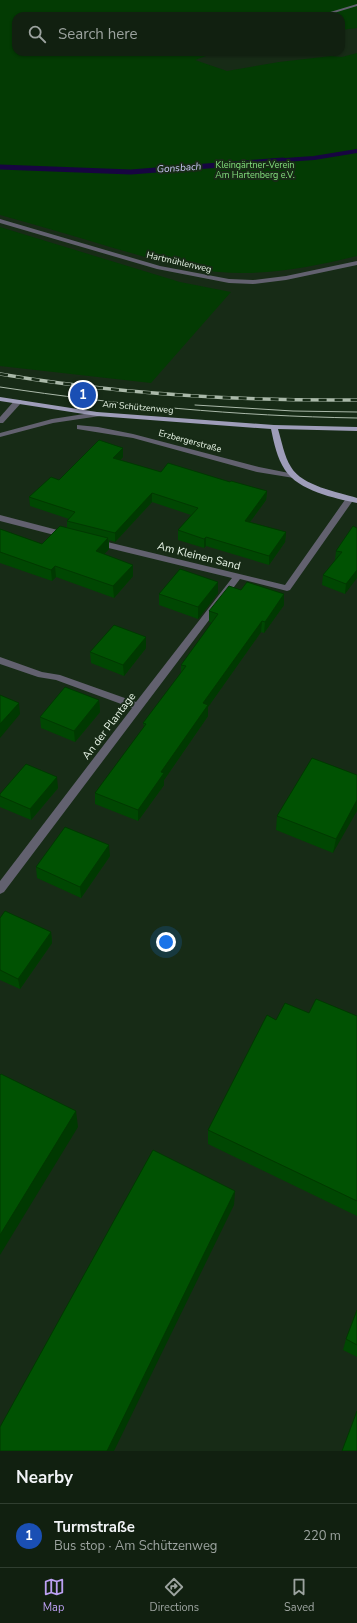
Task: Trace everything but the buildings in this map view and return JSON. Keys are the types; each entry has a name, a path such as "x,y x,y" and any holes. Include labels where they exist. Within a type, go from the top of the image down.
{"main road":[{"name":"Am Schützenweg","path":"0,399 97,414 274,427 357,429"},
{"path":"274,427 288,470 294,476"},
{"name":"Erzbergerstraße","path":"294,476 306,484 354,500"}],"street":[{"path":"333,12 357,5"},
{"name":"Hartmühlenweg","path":"0,221 159,268 229,281 253,282 286,278 357,263"},
{"path":"0,421 18,402"},
{"path":"0,435 52,421 97,414"},
{"name":"Erzbergerstraße","path":"80,427 104,430 150,440 273,475 294,476"},
{"name":"Am Kleinen Sand","path":"0,518 236,577 287,588 354,500"},
{"name":"An der Plantage","path":"0,889 236,577"},
{"path":"0,660 41,675 57,677 139,707"}],"green space":[{"name":"Kleingärtner-Verein Am Hartenberg e.V.","path":"0,0 357,0 357,28 345,30 345,12 12,12 12,56 206,56 195,60 227,71 279,62 331,56 342,57 357,53 357,256 289,270 254,273 219,272 151,259 0,215"},
{"path":"0,227 180,282 231,292 151,383 0,366"}],"waterway":[{"name":"Gonsbach","path":"272,161 314,158 357,151"},
{"name":"Gonsbach","path":"272,161 283,160"},
{"name":"Gonsbach","path":"0,167 131,172 272,161"}],"tram line":[{"path":"0,387 89,399 223,412 357,418"},
{"path":"195,405 293,411 357,412"}],"railway":[{"path":"0,374 88,387 178,395 267,399 357,400"}],"place":[{"name":"Turmstraße","path":"83,395"}]}
